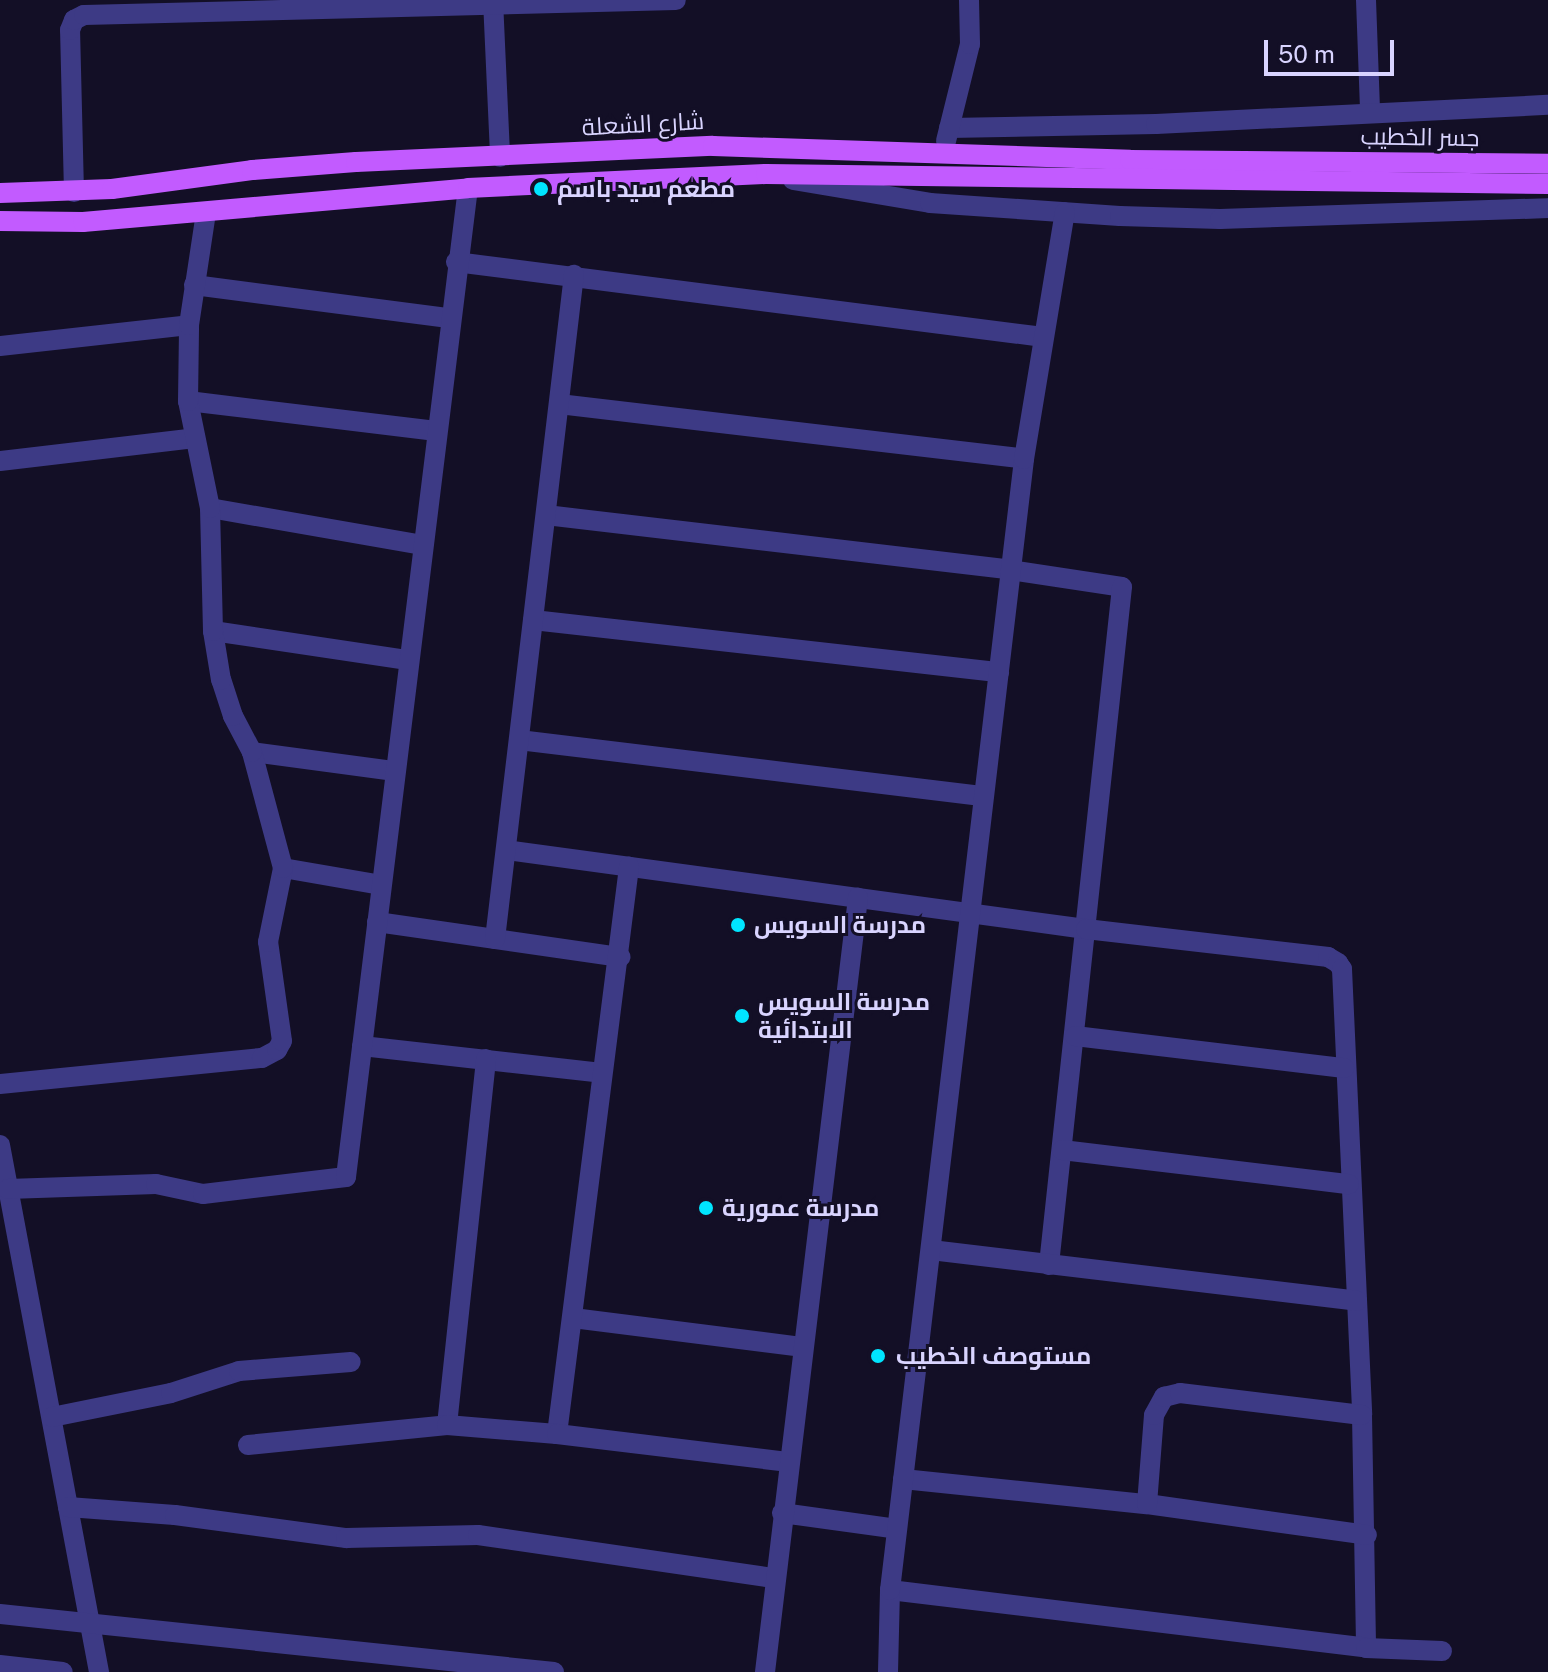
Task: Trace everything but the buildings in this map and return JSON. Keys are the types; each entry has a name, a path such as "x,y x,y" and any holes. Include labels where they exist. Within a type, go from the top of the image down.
{"main road":[{"name":"شارع الشعلة","path":"0,193 74,192 304,166 713,146 943,153 1291,172"},
{"name":"جسر الخطيب","path":"1291,172 1548,164"},
{"name":"جسر الخطيب","path":"1291,172 1548,184"},
{"path":"0,221 83,222 468,188 766,174 1291,172"}],"street":[{"path":"74,192 70,30 74,20 84,15 493,2 676,0"},
{"path":"943,153 970,44 969,0"},
{"path":"1366,0 1370,111"},
{"path":"493,2 500,157"},
{"path":"949,128 1156,124 1370,111 1548,105"},
{"path":"766,174 893,198 1065,212 1220,219 1548,208"},
{"path":"8,1189 156,1184 203,1194 346,1177 449,318 468,188"},
{"path":"0,1084 262,1058 277,1050 282,1041 283,1025 268,942 283,868 252,752 225,692 213,631 210,508 188,401 189,325 206,212"},
{"path":"888,1672 890,1590 1024,459 1065,212"},
{"path":"456,262 1043,337"},
{"path":"495,939 574,275"},
{"path":"194,285 449,318"},
{"path":"0,346 189,325"},
{"path":"188,401 436,431"},
{"path":"559,404 1024,459"},
{"path":"0,461 195,438"},
{"path":"210,508 422,545"},
{"path":"546,515 1011,570 1122,587 1049,1265"},
{"path":"533,620 999,672"},
{"path":"213,631 408,660"},
{"path":"519,740 984,796"},
{"path":"252,752 395,771"},
{"path":"506,850 1086,929 1328,957 1338,963 1342,969 1349,1184 1367,1535 1366,1648"},
{"path":"557,1434 601,1073 620,957 629,867"},
{"path":"283,868 381,885"},
{"path":"765,1672 858,898"},
{"path":"377,922 620,957"},
{"path":"1075,1036 1344,1068"},
{"path":"362,1046 601,1073"},
{"path":"447,1425 486,1059"},
{"path":"0,1145 99,1672"},
{"path":"1062,1150 1349,1184"},
{"path":"931,1250 1357,1301"},
{"path":"0,1260 21,1259"},
{"path":"573,1318 803,1347"},
{"path":"52,1417 171,1393 239,1371 351,1362"},
{"path":"1147,1504 1154,1415 1164,1397 1180,1393 1362,1415"},
{"path":"248,1445 447,1425 557,1434 789,1462"},
{"path":"903,1479 1147,1504 1367,1535"},
{"path":"68,1507 175,1515 346,1538 478,1535 774,1578"},
{"path":"782,1513 897,1529"},
{"path":"890,1590 1366,1648 1442,1651"},
{"path":"0,1614 554,1672"},
{"path":"0,1665 63,1672"}],"place":[{"name":"مطعم سيد باسم","path":"541,189"},
{"name":"مدرسة السويس","path":"738,925"},
{"name":"مدرسة السويس الابتدائية","path":"742,1016"},
{"name":"مدرسة عمورية","path":"706,1208"},
{"name":"مستوصف الخطيب","path":"878,1356"}]}
